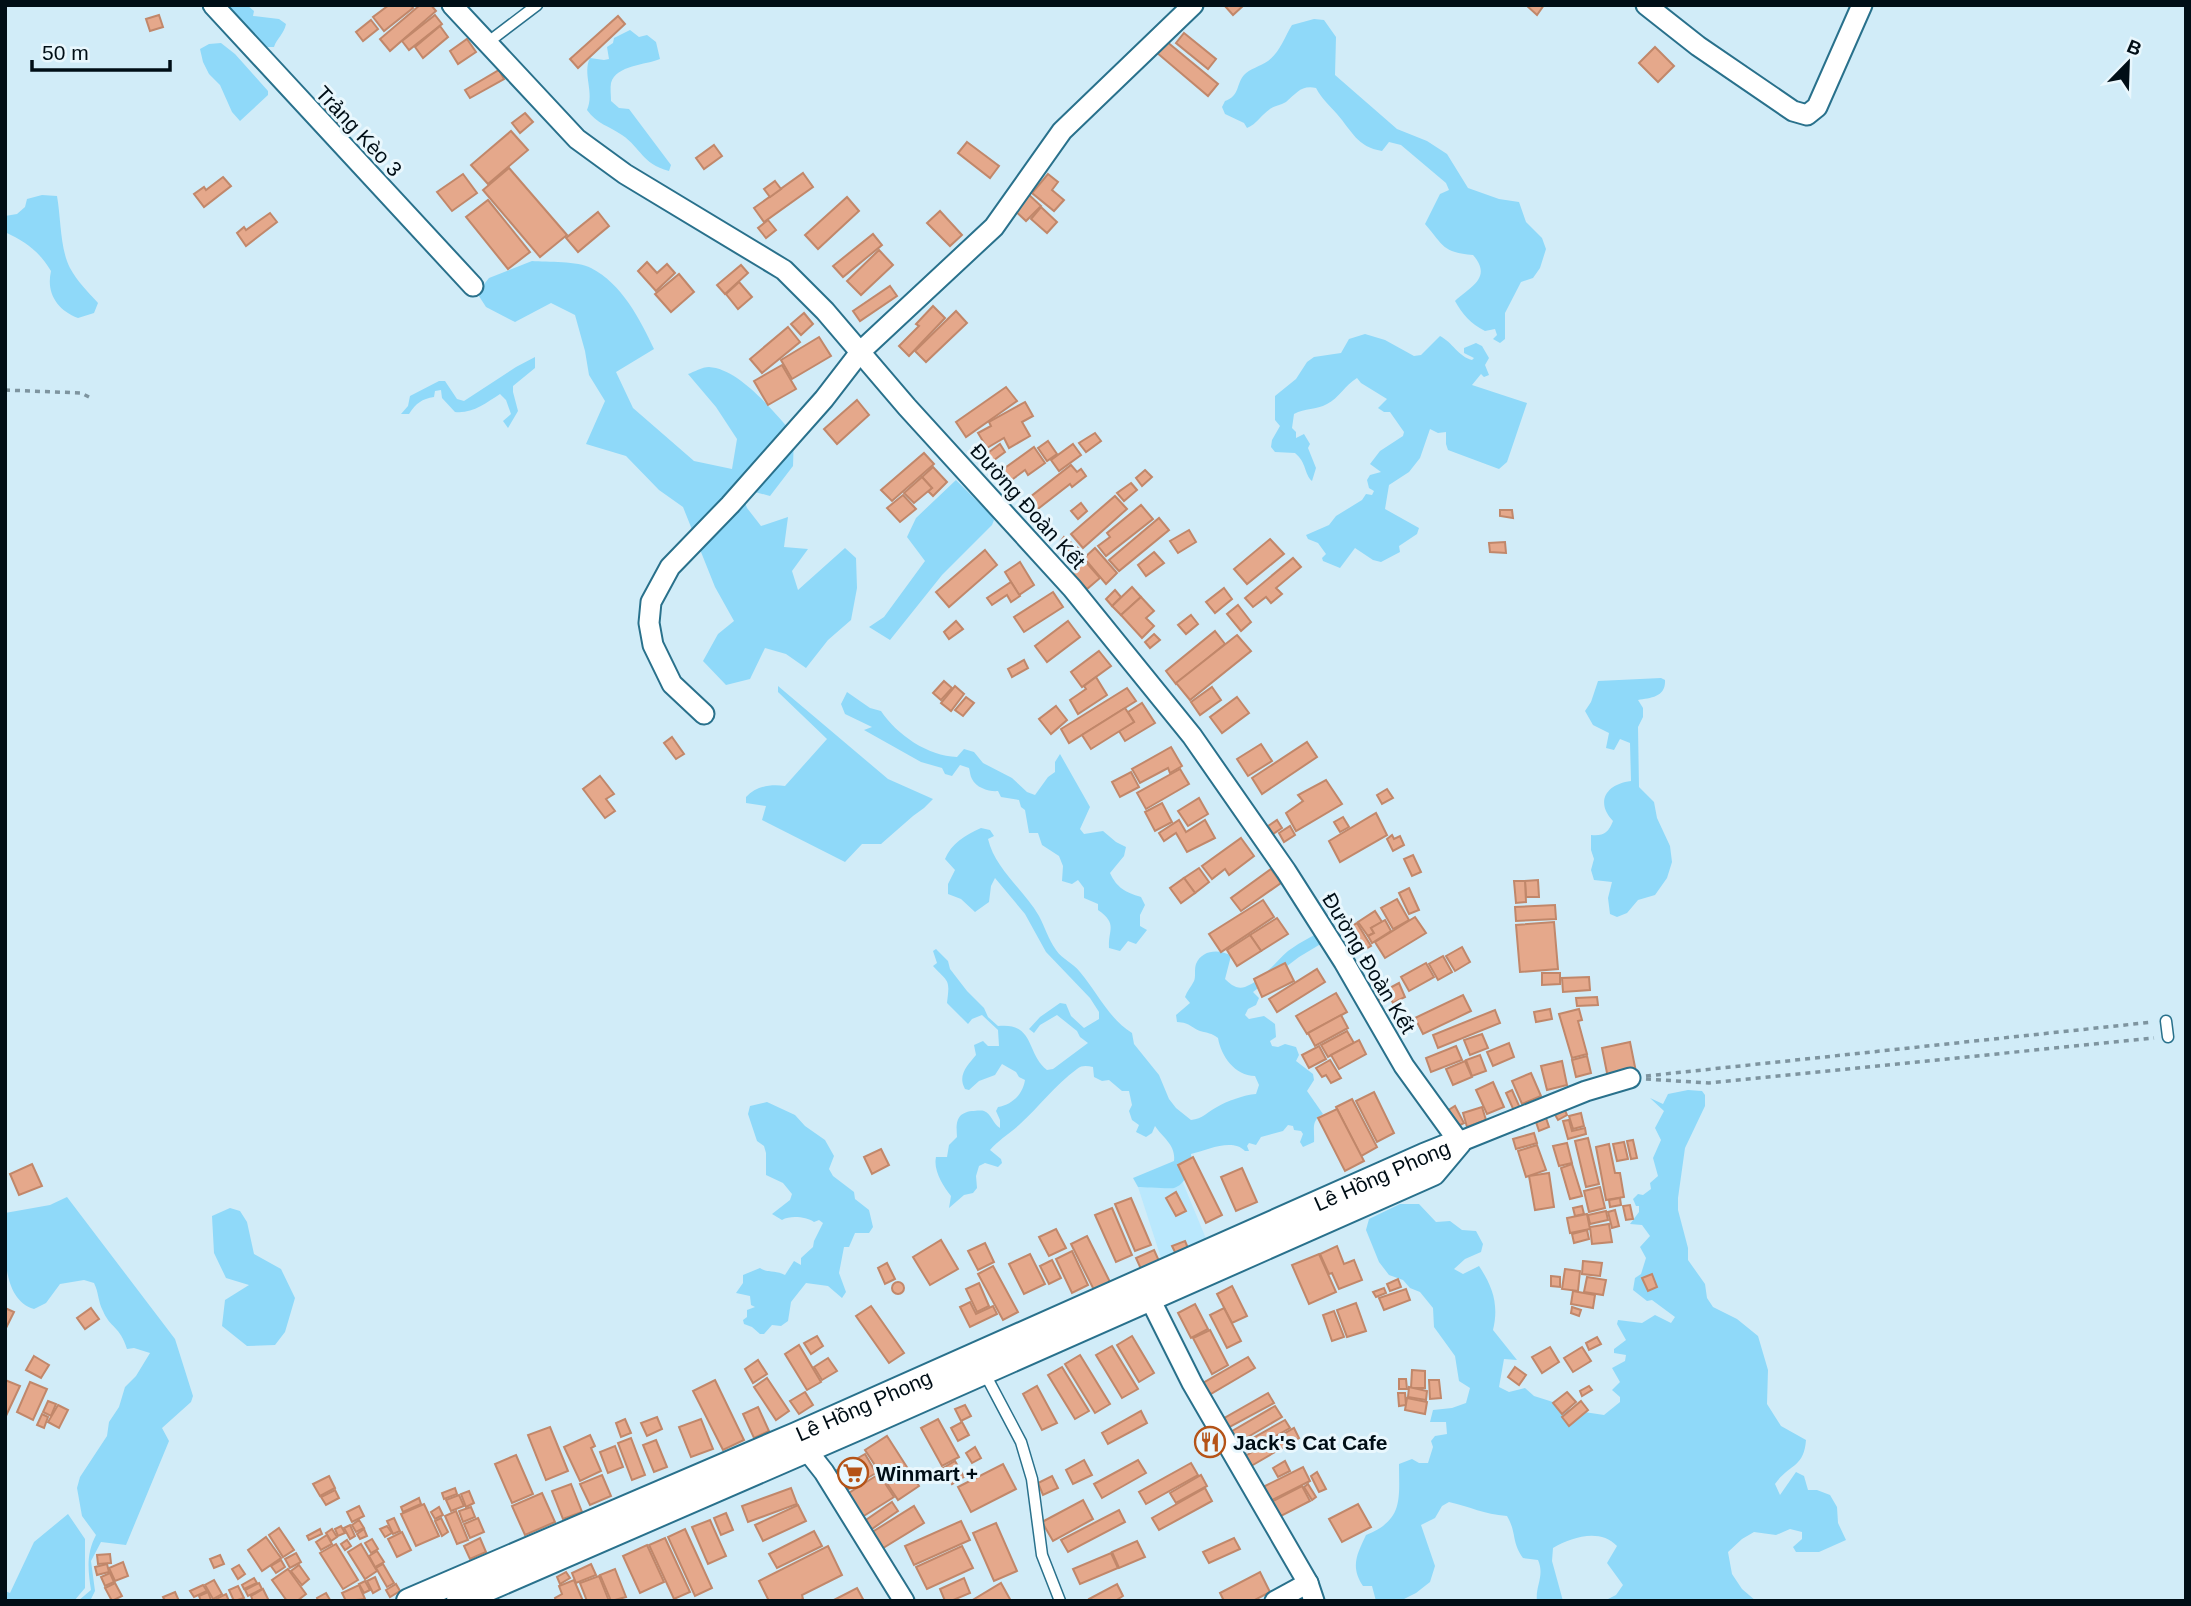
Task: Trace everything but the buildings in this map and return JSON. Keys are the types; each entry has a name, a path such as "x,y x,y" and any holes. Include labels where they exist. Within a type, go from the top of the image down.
{"street":[{"name":"Trảng Kèo 3","path":"213,5 473,286"},
{"name":"Đường Đoàn Kết","path":"452,5 577,139 625,174 784,270 862,351 907,407 1072,588 1192,736 1286,871 1344,962 1404,1066 1459,1142"},
{"path":"704,714 672,684 657,658 649,628 653,596 672,563 730,505 824,399 862,351 994,228 1062,131 1193,5"},
{"path":"1646,5 1719,61 1793,111 1807,115 1817,107 1862,5"},
{"path":"1459,1142 1586,1091 1630,1078"},
{"name":"Lê Hồng Phong","path":"410,1601 984,1372 1433,1174 1459,1142"},
{"name":"Lê Hồng Phong","path":"459,1601 1386,1172 1459,1142"},
{"path":"1150,1299 1192,1383 1311,1592 1275,1601"},
{"path":"801,1443 824,1472 904,1601"}],"lane":[{"path":"487,43 537,5"},
{"path":"2166,1021 2168,1037"},
{"path":"984,1372 1021,1442 1032,1479 1042,1555 1060,1601"}],"path":[{"path":"5,390 81,393 89,397"},
{"path":"1630,1078 2166,1021"},
{"path":"1630,1078 1709,1083 2168,1037"}],"shaded area":[{"path":"203,5 247,5 254,11 253,16 279,19 286,24 274,47 262,47"},
{"path":"1314,19 1324,20 1336,37 1335,75 1397,129 1427,141 1447,154 1468,188 1499,199 1519,202 1526,222 1542,238 1546,249 1540,268 1533,278 1521,282 1505,313 1505,339 1500,343 1493,339 1497,335 1495,329 1485,331 1475,325 1455,301 1477,281 1481,270 1479,263 1473,255 1444,247 1425,224 1440,194 1449,190 1446,183 1401,145 1389,142 1382,151 1361,142 1316,88 1300,90 1247,128 1244,123 1225,114 1222,107 1225,101 1233,96 1244,75 1272,57 1292,25"},
{"path":"630,30 639,37 647,35 656,42 660,59 619,72 611,83 611,101 619,108 629,109 671,165 669,171 653,164 629,140 599,122 587,110 590,97 587,70 590,58 609,59 607,47 613,43 614,38"},
{"path":"221,43 235,54 268,91 268,95 240,121 232,112 220,85 209,74 203,62 200,49 209,44"},
{"path":"42,195 57,196 67,260 76,277 98,303 94,313 78,318 64,310 52,293 51,271 42,258 19,239 5,232 5,216 17,214 25,207 27,199"},
{"path":"532,261 571,263 591,268 621,293 636,314 654,349 616,372 633,408 694,461 732,469 737,439 716,407 688,374 704,368 721,370 744,383 794,435 793,466 770,496 740,488 747,508 761,526 788,517 784,547 808,549 792,571 798,590 845,548 856,558 857,588 851,620 828,640 806,668 786,654 765,648 750,679 726,685 703,661 718,634 734,621 715,587 683,507 659,490 626,456 586,444 605,401 589,375 575,315 551,303 515,322 486,307 477,293 489,278"},
{"path":"1365,334 1385,340 1414,356 1421,355 1440,336 1463,356 1472,360 1474,358 1464,353 1464,348 1476,343 1482,346 1489,358 1485,365 1489,375 1484,377 1481,374 1472,385 1527,403 1507,462 1499,469 1448,450 1446,432 1438,433 1430,429 1420,458 1409,472 1389,485 1385,509 1419,528 1417,534 1399,546 1400,552 1381,562 1355,548 1340,568 1323,561 1322,558 1326,554 1318,543 1308,539 1306,535 1329,525 1336,516 1362,500 1366,494 1372,495 1374,491 1369,488 1367,480 1370,475 1381,472 1370,464 1380,451 1403,436 1404,432 1390,412 1378,408 1387,399 1357,378 1327,404 1294,414 1292,428 1296,432 1296,438 1304,434 1310,444 1308,448 1316,468 1312,481 1295,453 1275,452 1271,447 1280,426 1275,420 1275,396 1296,379 1307,362 1314,357 1341,353 1349,339"},
{"path":"535,357 535,368 513,386 518,411 508,428 503,421 511,414 506,400 500,394 473,410 455,412 442,398 441,390 435,391 434,397 420,402 409,414 401,414 408,406 410,396 439,381 445,381 457,399 464,401"},
{"path":"956,480 991,515 994,520 992,525 942,575 890,640 869,627 884,617 925,561 907,537 916,518"},
{"path":"1665,680 1665,686 1660,693 1638,700 1643,708 1643,717 1638,727 1639,787 1654,802 1657,818 1670,846 1672,862 1667,878 1655,895 1638,900 1627,913 1617,917 1610,914 1608,898 1612,882 1594,880 1591,870 1594,859 1591,835 1605,833 1613,821 1605,807 1606,795 1615,786 1631,781 1630,743 1620,739 1614,750 1606,748 1609,733 1593,725 1585,711 1598,681"},
{"path":"778,686 888,779 933,799 881,844 862,844 845,862 762,820 766,806 746,803 746,797 754,790 764,787 785,786 827,739 778,692"},
{"path":"847,692 870,708 881,711 914,743 946,756 957,757 964,749 974,752 983,763 1012,778 1027,792 1035,795 1055,772 1055,762 1060,754 1090,807 1080,829 1084,834 1103,831 1126,847 1124,856 1110,873 1119,886 1141,897 1145,905 1140,915 1140,926 1147,930 1136,944 1128,941 1120,951 1109,948 1111,927 1108,919 1098,910 1098,904 1084,898 1084,888 1078,880 1072,884 1062,881 1063,866 1059,856 1042,845 1038,833 1029,833 1025,810 1019,800 1001,797 998,791 980,787 972,779 969,768 960,765 952,776 945,774 942,768 921,762 864,730 872,727 845,714 841,704"},
{"path":"981,828 990,830 994,836 988,839 997,860 1033,906 1056,950 1077,969 1110,1013 1132,1033 1134,1044 1159,1075 1169,1099 1191,1120 1231,1101 1256,1094 1259,1085 1255,1076 1241,1073 1230,1064 1222,1052 1218,1038 1188,1024 1177,1022 1176,1015 1190,1003 1185,997 1194,981 1195,966 1199,959 1212,952 1231,956 1225,979 1231,985 1242,988 1263,976 1288,951 1333,926 1339,933 1299,957 1253,992 1259,998 1256,1005 1248,1009 1245,1015 1249,1019 1264,1016 1275,1024 1276,1037 1270,1041 1272,1046 1285,1044 1296,1047 1299,1055 1296,1061 1313,1074 1314,1080 1307,1091 1323,1114 1315,1123 1314,1142 1303,1147 1300,1142 1303,1134 1301,1131 1288,1125 1283,1131 1261,1137 1256,1145 1249,1143 1249,1151 1227,1145 1191,1154 1188,1174 1182,1183 1174,1188 1138,1187 1133,1178 1174,1161 1173,1150 1155,1126 1152,1133 1146,1137 1136,1132 1139,1125 1132,1120 1129,1111 1132,1105 1129,1091 1122,1091 1109,1080 1102,1081 1094,1077 1093,1067 1083,1066 1061,1082 990,1150 1002,1163 998,1167 985,1163 979,1166 977,1188 949,1208 951,1196 939,1178 935,1162 936,1157 947,1157 949,1145 957,1137 960,1116 967,1112 983,1111 1000,1128 996,1111 998,1107 1016,1098 1025,1080 1002,1064 995,1075 979,1081 969,1090 965,1089 962,1079 967,1066 976,1055 974,1045 983,1041 988,1046 999,1046 998,1030 982,1015 968,1024 947,1003 948,985 933,966 937,963 933,951 936,949 948,961 950,969 984,1008 988,1017 998,1026 1010,1026 1024,1034 1040,1063 1047,1070 1053,1069 1088,1043 1057,1015 1040,1025 1034,1033 1029,1029 1040,1017 1060,1003 1066,1004 1071,1016 1084,1028 1099,1019 1099,1012 1090,998 1046,952 1025,914 995,878 989,902 975,912 961,899 948,894 948,884 955,870 945,859 959,841"},
{"path":"1688,1090 1702,1091 1705,1095 1705,1106 1685,1148 1678,1198 1688,1260 1705,1284 1707,1298 1713,1307 1737,1319 1758,1336 1768,1370 1767,1404 1781,1426 1806,1440 1799,1461 1775,1484 1780,1495 1796,1472 1804,1476 1808,1490 1830,1495 1837,1507 1838,1523 1846,1540 1819,1552 1796,1552 1793,1547 1802,1539 1802,1532 1790,1529 1776,1535 1754,1532 1742,1539 1728,1552 1732,1574 1742,1589 1756,1601 1604,1601 1616,1595 1623,1585 1607,1563 1617,1546 1602,1537 1586,1536 1553,1548 1552,1561 1563,1601 1537,1601 1541,1571 1538,1560 1523,1558 1507,1516 1449,1502 1442,1506 1435,1518 1421,1525 1435,1566 1430,1582 1400,1601 1376,1601 1372,1586 1363,1586 1357,1573 1356,1560 1360,1548 1366,1535 1387,1522 1397,1507 1399,1464 1412,1459 1419,1463 1428,1463 1433,1447 1431,1441 1435,1436 1447,1434 1446,1422 1430,1422 1433,1410 1466,1403 1470,1388 1459,1381 1455,1356 1434,1327 1433,1308 1420,1292 1410,1288 1403,1280 1389,1275 1379,1262 1366,1230 1369,1219 1400,1204 1419,1204 1436,1222 1450,1221 1462,1230 1476,1231 1483,1244 1481,1252 1465,1259 1454,1269 1463,1274 1479,1266 1488,1281 1495,1304 1493,1330 1517,1360 1504,1359 1499,1387 1509,1392 1525,1388 1534,1396 1553,1402 1558,1408 1604,1415 1620,1402 1620,1397 1612,1390 1620,1382 1612,1368 1625,1361 1626,1355 1614,1353 1614,1349 1626,1340 1617,1324 1618,1320 1642,1323 1655,1315 1671,1323 1675,1317 1633,1290 1635,1278 1641,1274 1646,1258 1640,1247 1650,1236 1642,1225 1630,1224 1639,1212 1639,1206 1636,1206 1633,1199 1651,1189 1650,1183 1658,1176 1653,1158 1661,1140 1655,1128 1664,1111 1650,1098 1663,1104 1668,1094"},
{"path":"767,1102 795,1115 825,1140 834,1156 829,1169 833,1176 854,1192 855,1199 869,1210 873,1227 869,1233 855,1233 849,1247 844,1247 839,1273 846,1292 842,1298 828,1286 806,1283 791,1302 788,1321 781,1326 772,1325 764,1334 760,1334 744,1324 747,1310 755,1307 751,1305 750,1296 736,1293 743,1283 743,1275 760,1268 785,1275 794,1261 801,1265 801,1258 813,1247 823,1223 798,1217 782,1220 772,1214 790,1200 792,1194 783,1183 766,1175 764,1146 757,1141 748,1114 750,1106"},
{"path":"1174,1161 1207,1241 1162,1261 1138,1187"},
{"path":"67,1197 175,1339 193,1396 191,1402 162,1428 169,1441 126,1545 101,1542 91,1561 95,1591 90,1601 78,1601 91,1590 89,1562 96,1535 82,1516 77,1488 80,1477 107,1436 109,1422 119,1407 125,1387 136,1376 150,1353 134,1348 127,1349 121,1336 106,1317 94,1283 84,1280 60,1284 46,1303 34,1309 23,1303 15,1294 10,1283 5,1255 5,1213 50,1205"},
{"path":"230,1208 240,1211 247,1222 254,1254 281,1269 295,1298 285,1332 275,1345 247,1346 222,1326 225,1300 249,1285 226,1278 214,1253 212,1216"},
{"path":"68,1514 85,1539 85,1588 74,1601 5,1601 5,1591 10,1593 34,1542"}],"place":[{"name":"Jack's Cat Cafe","path":"1210,1442"},
{"name":"Winmart +","path":"853,1473"}]}
